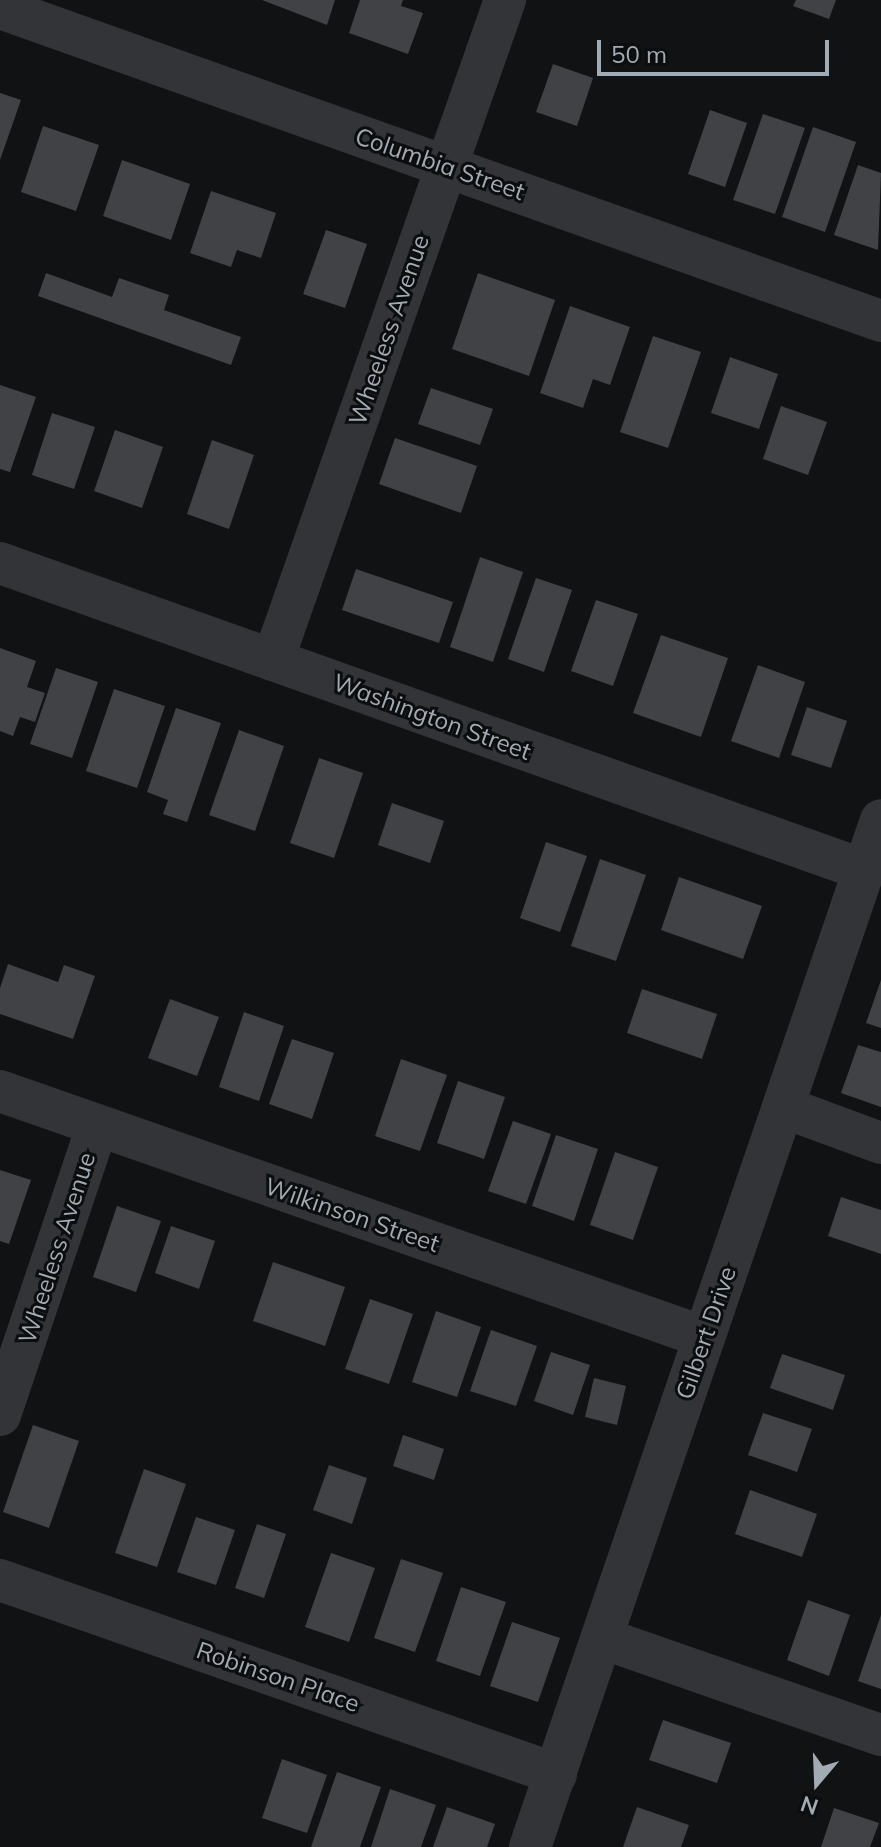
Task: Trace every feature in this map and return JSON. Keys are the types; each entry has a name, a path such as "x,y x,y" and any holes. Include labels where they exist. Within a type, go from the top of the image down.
{"street":[{"name":"Wheeless Avenue","path":"273,660 505,0"},
{"name":"Columbia Street","path":"0,8 881,321"},
{"name":"Washington Street","path":"0,563 871,865"},
{"name":"Gilbert Drive","path":"530,1847 783,1107 871,865 881,820"},
{"name":"Wilkinson Street","path":"0,1091 704,1337"},
{"path":"783,1107 881,1143"},
{"name":"Wheeless Avenue","path":"0,1415 97,1126"},
{"name":"Robinson Place","path":"0,1580 556,1774"},
{"path":"602,1638 881,1735"}],"building":[{"path":"262,0 335,0 327,25"},
{"path":"360,0 403,0 401,6 423,13 408,54 349,33"},
{"path":"796,0 836,0 829,19 793,6"},
{"path":"553,64 593,78 577,126 536,112"},
{"path":"0,93 21,100 0,160"},
{"path":"710,110 747,123 725,187 688,174"},
{"path":"763,114 805,128 775,214 733,200"},
{"path":"43,126 99,145 76,211 21,192"},
{"path":"813,127 856,142 825,232 782,217"},
{"path":"122,160 190,184 171,240 103,216"},
{"path":"858,165 881,173 878,250 834,235"},
{"path":"211,191 276,213 261,258 237,250 231,267 190,253"},
{"path":"326,230 367,244 345,308 303,294"},
{"path":"46,273 112,297 119,278 169,295 164,310 241,337 231,365 38,296"},
{"path":"478,273 555,300 529,376 452,349"},
{"path":"570,306 630,327 610,385 593,379 583,408 540,393"},
{"path":"653,336 701,352 668,448 620,432"},
{"path":"730,357 778,374 759,429 711,413"},
{"path":"0,385 36,397 10,472 0,469"},
{"path":"431,388 493,409 480,445 418,424"},
{"path":"781,406 827,422 808,475 763,459"},
{"path":"52,413 95,427 74,489 32,475"},
{"path":"115,430 163,447 142,508 94,491"},
{"path":"395,438 477,466 461,513 379,484"},
{"path":"212,440 254,455 229,529 187,514"},
{"path":"480,557 523,572 493,662 450,647"},
{"path":"356,569 453,602 439,643 342,610"},
{"path":"536,578 572,590 544,672 508,659"},
{"path":"596,600 638,614 613,686 571,671"},
{"path":"661,635 728,658 701,737 633,713"},
{"path":"0,648 36,661 27,687 45,693 35,722 20,717 13,736 0,731"},
{"path":"758,665 805,682 779,758 731,741"},
{"path":"56,668 98,682 72,758 30,744"},
{"path":"114,689 165,706 137,788 86,771"},
{"path":"807,707 847,721 831,768 791,755"},
{"path":"176,708 221,723 187,822 163,814 168,800 147,792"},
{"path":"239,730 284,746 255,831 209,815"},
{"path":"319,758 363,773 334,858 290,843"},
{"path":"392,803 444,821 430,863 378,845"},
{"path":"546,842 587,856 560,932 520,918"},
{"path":"600,859 646,875 616,961 571,946"},
{"path":"679,877 762,906 743,959 661,930"},
{"path":"8,964 58,982 64,965 95,976 73,1039 0,1014 0,988"},
{"path":"881,980 881,1028 866,1023"},
{"path":"642,989 717,1014 702,1059 627,1033"},
{"path":"170,999 219,1017 197,1076 148,1058"},
{"path":"244,1012 284,1026 259,1101 219,1087"},
{"path":"292,1039 334,1053 312,1119 269,1104"},
{"path":"858,1045 881,1052 881,1107 841,1093"},
{"path":"401,1059 447,1075 420,1151 375,1136"},
{"path":"458,1081 505,1097 484,1159 437,1143"},
{"path":"513,1121 551,1134 526,1204 488,1191"},
{"path":"556,1135 598,1149 574,1221 532,1206"},
{"path":"615,1152 658,1167 633,1240 590,1225"},
{"path":"0,1170 31,1180 9,1244 0,1241"},
{"path":"841,1197 881,1210 881,1254 828,1236"},
{"path":"117,1206 161,1221 136,1292 93,1277"},
{"path":"171,1226 215,1241 199,1289 155,1273"},
{"path":"273,1262 345,1287 325,1346 253,1321"},
{"path":"370,1299 413,1314 389,1384 345,1369"},
{"path":"436,1311 481,1327 457,1397 412,1382"},
{"path":"491,1330 537,1346 516,1406 470,1391"},
{"path":"551,1352 590,1365 573,1415 534,1401"},
{"path":"782,1354 845,1375 833,1410 770,1388"},
{"path":"594,1378 626,1386 617,1425 585,1417"},
{"path":"763,1413 812,1429 797,1472 748,1455"},
{"path":"33,1425 79,1441 49,1528 3,1512"},
{"path":"403,1435 444,1449 434,1480 393,1466"},
{"path":"329,1465 367,1478 352,1524 313,1510"},
{"path":"144,1469 186,1484 157,1567 115,1553"},
{"path":"750,1490 817,1514 802,1557 735,1534"},
{"path":"196,1517 235,1530 216,1585 177,1572"},
{"path":"257,1524 286,1534 264,1598 235,1588"},
{"path":"331,1553 375,1568 349,1642 305,1627"},
{"path":"401,1559 443,1573 415,1652 374,1638"},
{"path":"461,1587 506,1602 480,1676 436,1661"},
{"path":"808,1600 850,1615 829,1676 787,1660"},
{"path":"881,1615 881,1689 858,1681"},
{"path":"512,1622 560,1638 538,1702 490,1686"},
{"path":"663,1720 731,1743 717,1783 649,1760"},
{"path":"282,1759 327,1775 307,1833 262,1818"},
{"path":"337,1772 381,1787 360,1847 311,1847"},
{"path":"390,1789 436,1805 421,1847 371,1847"},
{"path":"447,1807 495,1824 487,1847 433,1847"},
{"path":"637,1807 689,1825 681,1847 623,1847"},
{"path":"834,1808 879,1823 870,1847 821,1847"}]}
